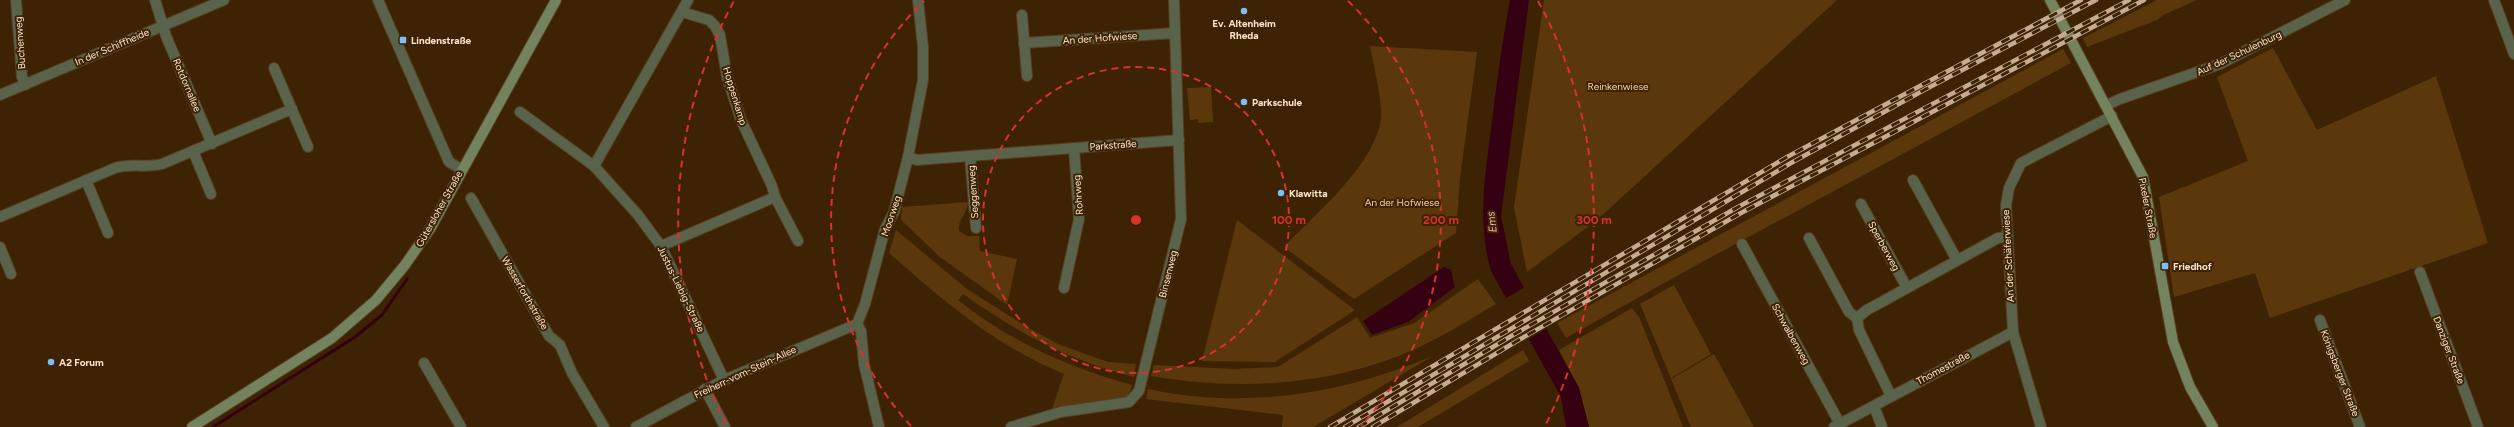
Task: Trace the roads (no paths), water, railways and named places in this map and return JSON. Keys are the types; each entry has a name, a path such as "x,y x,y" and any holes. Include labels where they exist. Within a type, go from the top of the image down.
{"main road":[{"name":"Gütersloher Straße","path":"192,427 332,338 376,300 405,265 430,229 461,169 556,0"},
{"name":"Pixeler Straße","path":"2050,0 2107,105 2144,179 2173,342 2190,387 2213,427"}],"street":[{"name":"Buchenweg","path":"16,0 22,77 25,85"},
{"name":"Rotdornallee","path":"155,0 163,26 212,144"},
{"name":"In der Schiffheide","path":"0,95 224,0"},
{"path":"378,0 449,162 461,169"},
{"path":"594,166 688,0"},
{"name":"Moorweg","path":"857,324 865,304 885,229 894,212 908,157 923,80 924,52 918,0"},
{"path":"1174,0 1179,140"},
{"name":"Auf der Schulenburg","path":"2107,105 2120,99 2220,64 2345,0"},
{"path":"2494,0 2514,54"},
{"name":"Hoppenkamp","path":"682,12 709,20 720,35 727,77 741,120 772,186 775,197 798,241"},
{"path":"1022,15 1026,76"},
{"name":"An der Hofwiese","path":"1024,43 1175,32"},
{"path":"274,68 308,146"},
{"path":"0,217 86,180 126,165 152,166 162,164 292,109"},
{"name":"Justus-Liebig-Straße","path":"520,112 594,166 638,215 661,246 724,380"},
{"name":"An der Schäferwiese","path":"2041,427 2013,332 2007,237 2006,205 2008,188 2021,162 2112,116"},
{"name":"Parkstraße","path":"908,157 917,160 1179,140"},
{"name":"Binsenweg","path":"1011,427 1061,412 1129,402 1139,391 1181,219 1179,140"},
{"name":"Rohrweg","path":"1064,288 1079,219 1074,148"},
{"path":"194,151 212,194"},
{"name":"Seggenweg","path":"970,156 976,228"},
{"path":"86,180 108,232"},
{"path":"1913,180 1957,260"},
{"path":"661,246 775,197"},
{"name":"Wasserforthstraße","path":"471,198 549,336 560,345 572,373 604,427"},
{"name":"Sperberweg","path":"1861,204 1907,288"},
{"path":"1857,318 1867,310 1957,260 1998,238 2007,237"},
{"path":"1809,238 1849,312 1857,318 1859,330 1891,396"},
{"name":"Schwalbenweg","path":"1742,244 1837,425"},
{"path":"0,248 11,274"},
{"name":"Danziger Straße","path":"2420,272 2478,427"},
{"name":"Königsberger Straße","path":"2320,320 2360,427"},
{"path":"857,324 861,331 864,364 879,427"},
{"name":"Freiherr-vom-Stein-Allee","path":"636,427 724,380 857,324"},
{"name":"Thomestraße","path":"1837,425 2013,332"},
{"path":"424,363 461,427"},
{"path":"705,390 725,427"},
{"path":"1874,406 1882,427"}],"water":[{"name":"Ems","path":"1510,0 1529,0 1501,216 1511,264 1579,388 1589,427 1566,427 1561,397 1491,271 1487,253 1483,218 1486,164 1504,32"},
{"path":"1444,267 1451,270 1455,287 1408,322 1372,335 1363,321"}],"waterway":[{"path":"213,427 355,337 382,315 407,279"}],"railway":[{"path":"1330,427 1787,157 2081,0"},
{"path":"1345,427 1791,163 1926,89 2096,0"},
{"path":"1359,427 1513,335 1738,207 2129,0"},
{"path":"1373,427 1517,341 1741,213 2144,0"}],"place":[{"name":"Ev. Altenheim Rheda","path":"1244,11"},
{"name":"Lindenstraße","path":"403,40"},
{"name":"Parkschule","path":"1244,102"},
{"name":"Klawitta","path":"1281,193"},
{"name":"Friedhof","path":"2165,266"},
{"name":"A2 Forum","path":"51,362"}],"park label":[{"name":"Reinkenwiese","path":"1618,86"}]}
